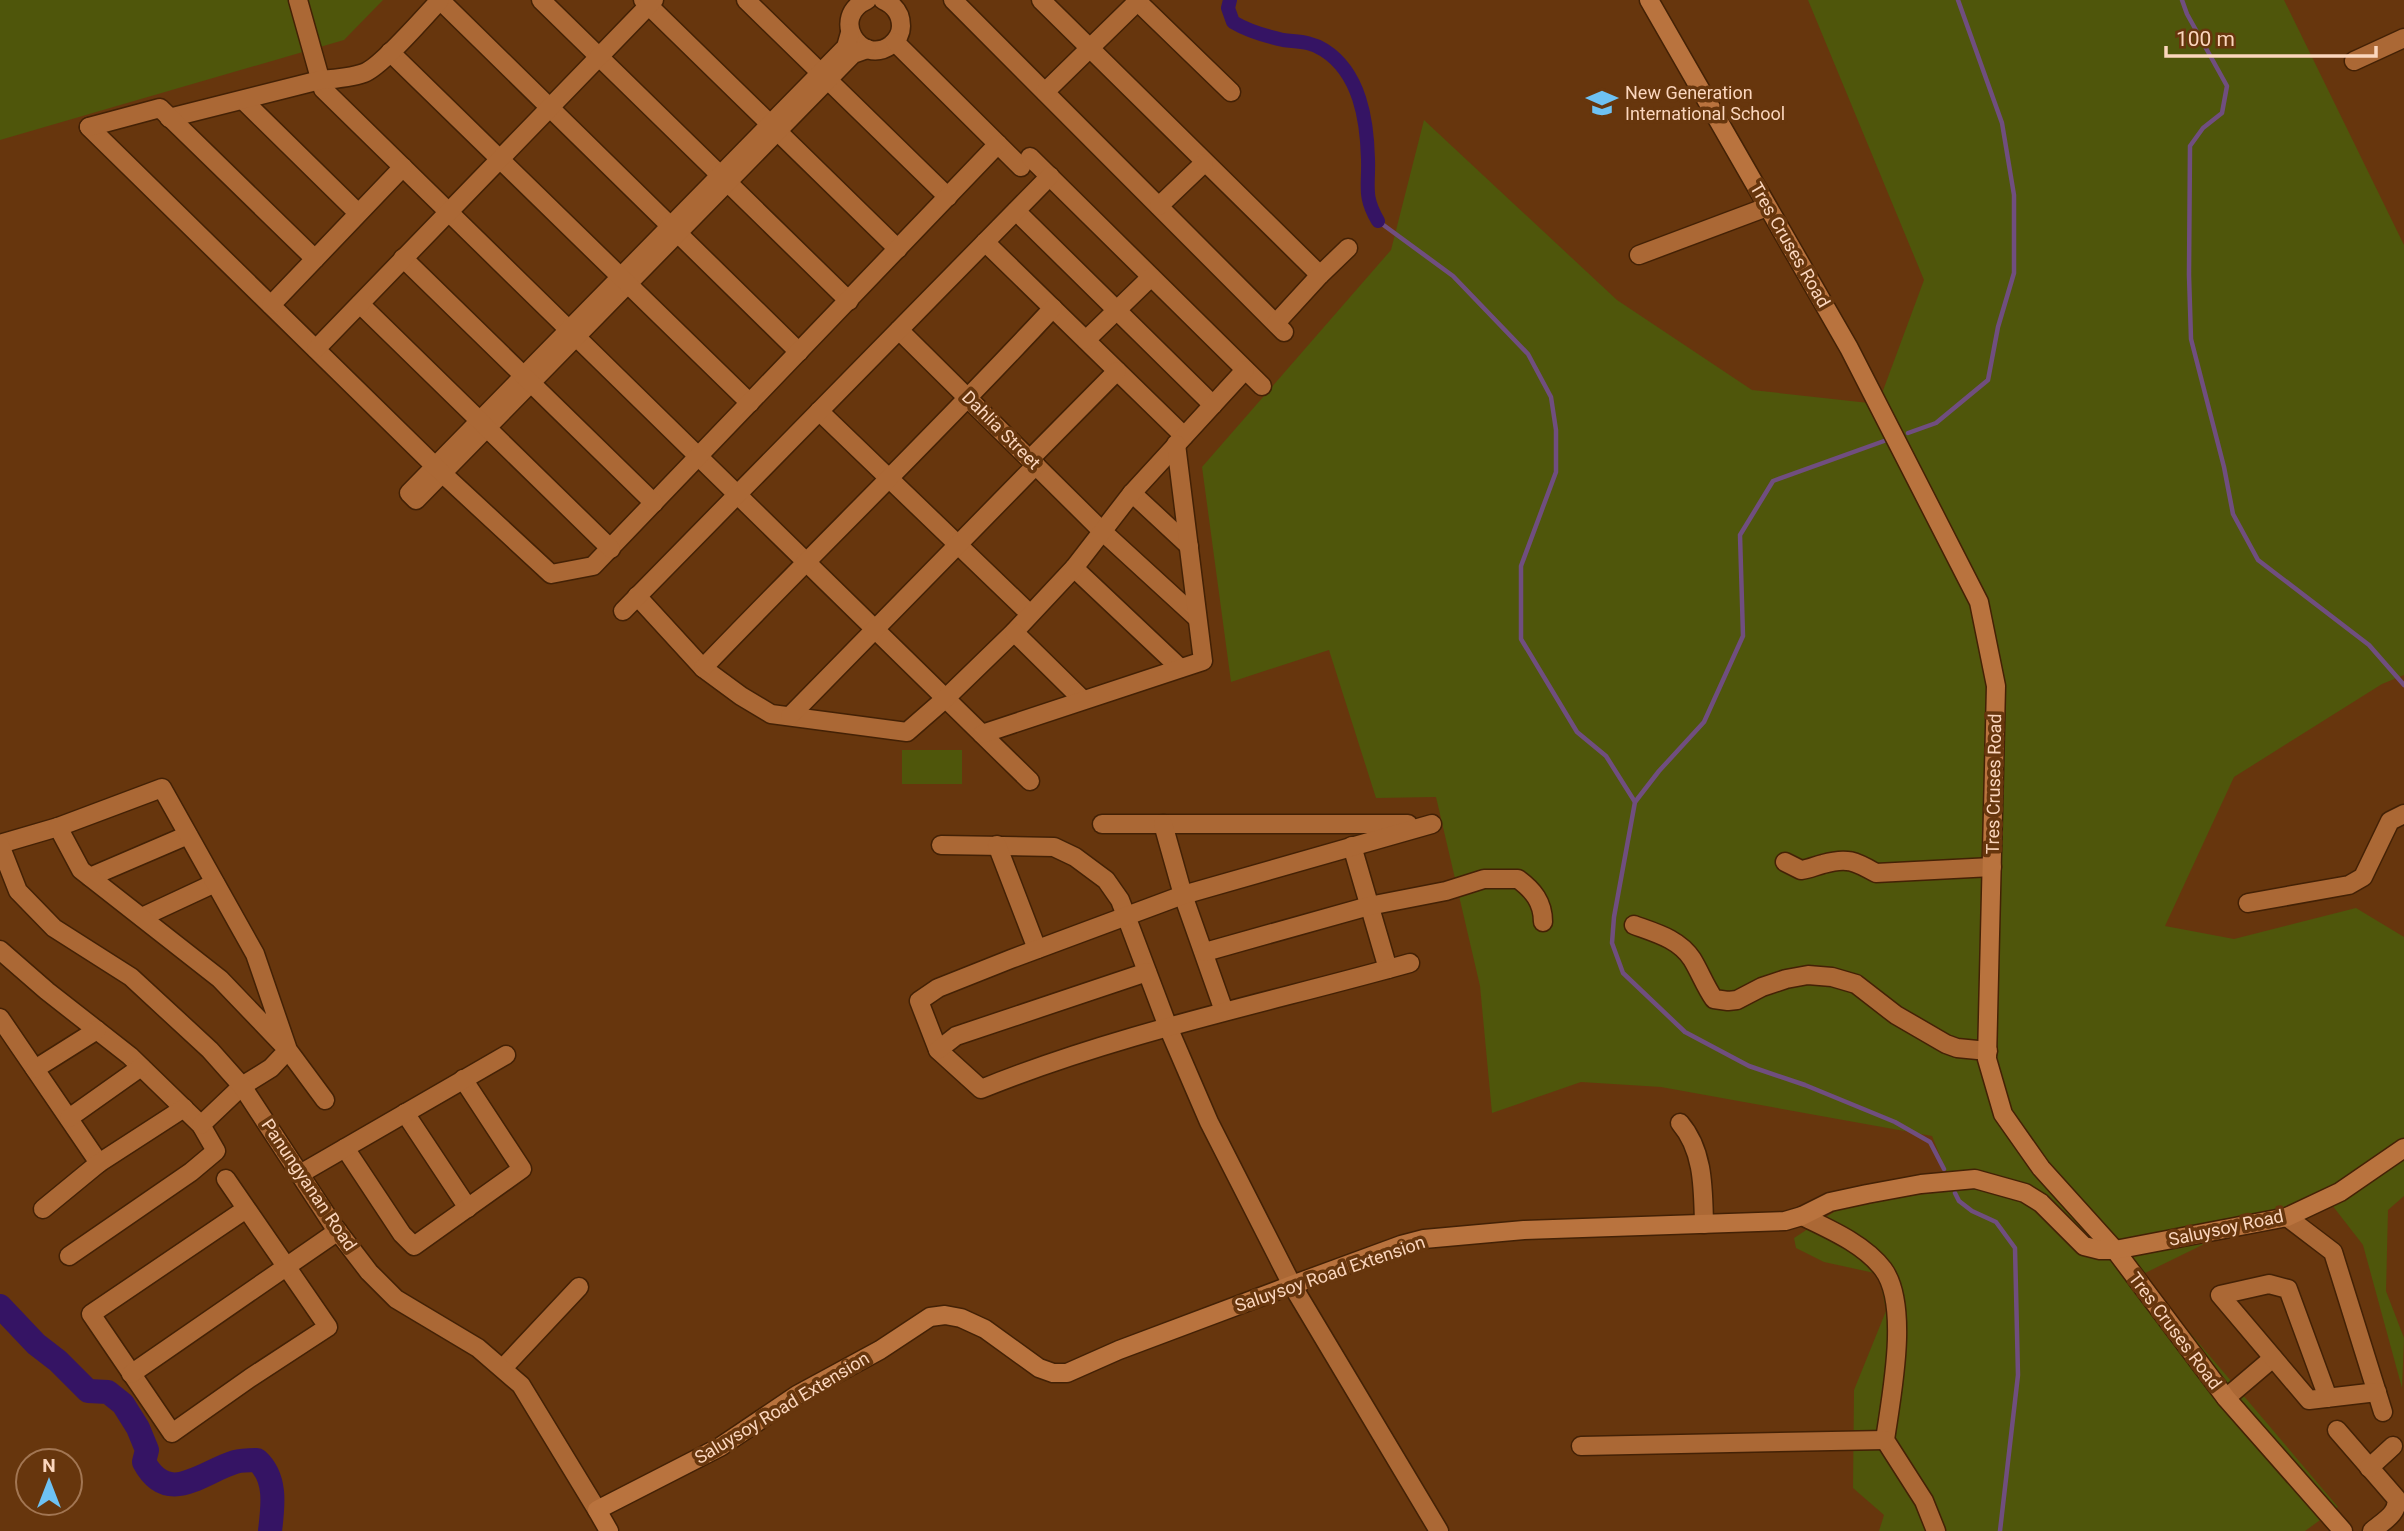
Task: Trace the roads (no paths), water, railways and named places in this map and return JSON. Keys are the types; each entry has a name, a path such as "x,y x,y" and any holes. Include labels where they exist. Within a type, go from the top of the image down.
{"main road":[{"name":"Tres Cruses Road","path":"1649,0 1849,348 1979,602 1996,686 1987,1059 2003,1114 2057,1188 2115,1250 2226,1398 2343,1531"},
{"name":"Saluysoy Road","path":"2115,1250 2287,1217 2340,1192 2402,1152"},
{"name":"Saluysoy Road Extension","path":"597,1510 720,1447 797,1395 880,1350 930,1317 945,1315 961,1318 985,1329 1039,1368 1053,1373 1067,1373 1119,1350 1292,1285 1424,1239 1524,1230 1785,1221 1830,1202 1921,1184 1975,1179 2025,1193 2041,1203 2084,1246 2115,1250"},
{"name":"Panungyanan Road","path":"597,1510 609,1531"}],"street":[{"path":"298,0 323,89 1031,781"},
{"path":"169,118 320,80 366,73 440,0 799,352"},
{"path":"541,0 849,300"},
{"path":"746,0 948,197"},
{"path":"953,0 1280,328 1320,275 1348,248"},
{"path":"1041,0 1320,275"},
{"path":"1045,92 1137,1 1231,92"},
{"path":"316,349 649,2 898,249"},
{"path":"439,469 824,76 846,47 850,18 858,2"},
{"path":"824,76 853,54 882,50 894,42 901,30 901,23 892,2"},
{"path":"850,33 856,43 867,50"},
{"path":"2354,61 2404,38"},
{"path":"894,42 998,144 1050,176 1262,386"},
{"path":"390,52 750,403"},
{"path":"243,100 358,213"},
{"path":"315,259 160,108 89,127 439,469 551,574 593,566 611,549 998,144"},
{"path":"1158,206 1204,163"},
{"path":"271,305 402,167"},
{"path":"623,611 1050,176"},
{"path":"1639,255 1767,207"},
{"path":"1016,211 1213,405"},
{"path":"982,734 1203,661 1180,440 1117,371 985,242"},
{"path":"404,258 654,503"},
{"path":"1086,340 1151,277"},
{"path":"360,303 611,549"},
{"path":"703,668 969,399 1053,308"},
{"name":"Dahlia Street","path":"899,330 1102,531 1198,618"},
{"path":"638,596 703,668 732,690 771,713 907,732 1014,632 1074,568 1132,493 1245,370"},
{"path":"790,716 957,545 1117,371"},
{"path":"819,411 1031,614"},
{"path":"1132,493 1189,545"},
{"path":"1074,568 1180,668"},
{"path":"1014,632 1083,700"},
{"path":"0,844 58,827 162,789 255,954 288,1050"},
{"path":"2248,903 2349,885 2364,877 2390,821 2404,814"},
{"path":"1102,824 1432,824 1184,895 938,988 919,1001 938,1050 981,1089 1034,1068 1168,1027 1410,963"},
{"path":"1163,824 1224,1011"},
{"path":"58,827 81,870 220,979 288,1050 325,1100"},
{"path":"90,877 188,835"},
{"name":"Panungyanan Road","path":"0,844 18,891 54,928 131,977 210,1051 242,1086 338,1231 369,1272 396,1299 478,1348 521,1385 597,1510"},
{"path":"941,845 1055,847 1075,857 1106,880 1120,900 1168,1027 1209,1122 1292,1285 1439,1531"},
{"path":"998,845 1037,949"},
{"path":"1352,846 1388,969"},
{"path":"1785,862 1801,870 1843,859 1863,864 1876,873 1992,867"},
{"path":"1205,952 1369,906 1446,891 1484,879 1518,878 1537,896 1543,911 1543,922"},
{"path":"142,917 215,883"},
{"path":"1634,925 1669,938 1682,947 1714,999 1737,1000 1762,987 1786,979 1808,975 1832,977 1856,984 1896,1015 1947,1044 1957,1048 1988,1051"},
{"path":"0,950 141,1067 201,1125 216,1151 191,1172 69,1256"},
{"path":"938,1050 956,1036 1147,972"},
{"path":"0,1018 99,1163"},
{"path":"35,1069 97,1030"},
{"path":"201,1125 242,1086 271,1068 288,1050"},
{"path":"300,1174 506,1055"},
{"path":"69,1118 141,1067"},
{"path":"345,1148 402,1234 414,1246 522,1169 463,1079"},
{"path":"43,1209 99,1163 184,1108"},
{"path":"405,1113 468,1208"},
{"path":"1680,1123 1694,1143 1698,1158 1703,1184 1704,1224"},
{"path":"226,1179 328,1326 172,1433 90,1314 246,1209"},
{"path":"1802,1216 1832,1230 1863,1250 1884,1269 1893,1289 1897,1314 1896,1366 1885,1440 1924,1501 1936,1531"},
{"path":"2287,1217 2333,1252 2383,1412"},
{"path":"131,1374 338,1231"},
{"path":"2328,1398 2288,1289 2269,1284 2220,1295 2309,1400 2328,1398 2377,1392"},
{"path":"503,1368 579,1287"},
{"path":"2226,1398 2273,1358"},
{"path":"2337,1430 2396,1498 2398,1504 2395,1511 2372,1531"},
{"path":"1581,1446 1885,1440"},
{"path":"2369,1468 2393,1446"}],"waterway":[{"path":"1230,0 1228,8 1233,22 1263,35 1319,47 1346,71 1363,113 1368,191 1378,221"},
{"path":"1908,433 1936,423 1988,380 1998,327 2014,273 2014,195 2002,123 1958,0"},
{"path":"2182,0 2227,86 2222,113 2203,128 2190,146 2189,275 2191,339 2224,467 2233,514 2258,560 2369,645 2404,685"},
{"path":"1378,221 1453,276 1528,354 1551,397 1556,430 1556,472 1521,566 1521,639 1577,732 1606,756 1635,802 1614,917 1612,943 1623,973 1685,1032 1749,1066 1805,1085 1895,1122 1930,1142 1944,1169"},
{"path":"1635,802 1704,722 1743,636 1740,535 1773,481 1884,441"},
{"path":"1955,1193 1959,1201 1972,1211 1996,1222 2015,1248 2018,1375 2000,1531"},
{"path":"0,1306 36,1344 58,1361 88,1391 108,1392 123,1404 138,1428 147,1450 144,1462 153,1475 164,1482 186,1483 235,1462 257,1460 271,1484 270,1531"}],"place":[{"name":"New Generation International School","path":"1602,103"}]}
